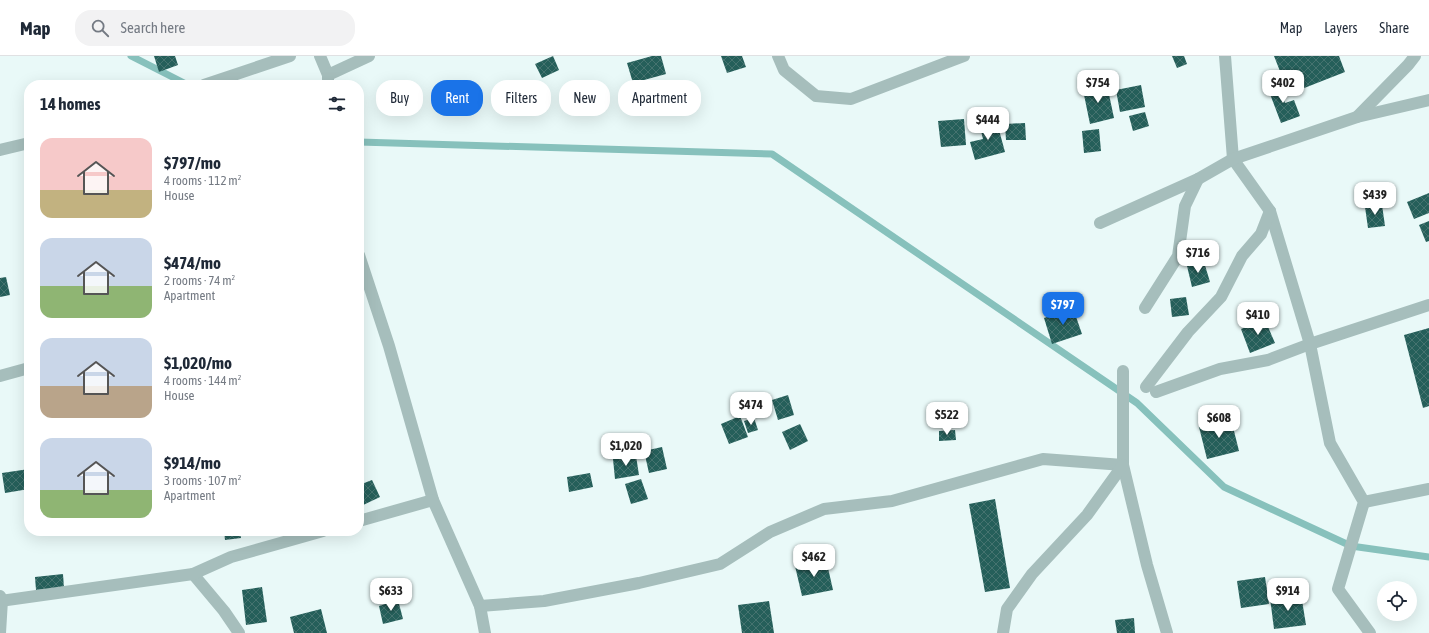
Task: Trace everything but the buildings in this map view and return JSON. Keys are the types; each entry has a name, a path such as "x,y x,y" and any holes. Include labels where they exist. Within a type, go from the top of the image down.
{"street":[{"path":"219,80 290,56"},
{"path":"320,56 328,80 369,56"},
{"path":"778,56 784,70 816,96 852,99 964,56"},
{"path":"1225,56 1233,159 1270,212 1310,344 1330,443 1364,502 1338,590 1370,633"},
{"path":"1357,117 1415,56"},
{"path":"1100,223 1198,179 1233,159 1357,117 1429,100"},
{"path":"0,150 24,144"},
{"path":"1145,308 1178,256 1186,206 1198,179"},
{"path":"1270,212 1261,234 1242,256 1221,297 1188,332 1151,390 1220,369 1268,360 1310,344 1429,305"},
{"path":"364,273 389,346 433,500 480,606 485,633"},
{"path":"0,376 24,369"},
{"path":"1124,371 1123,465 1147,565 1167,633"},
{"path":"480,606 544,601 720,564 770,532 824,508 892,501 1043,459 1123,465"},
{"path":"1003,633 1007,609 1032,574 1087,515 1123,465"},
{"path":"1364,502 1429,489"},
{"path":"364,520 433,500"},
{"path":"0,633 1,599 193,574 231,557 305,536"},
{"path":"193,574 224,611 239,633"}],"waterway":[{"path":"131,56 178,80"},
{"path":"364,142 772,154 1137,403 1224,487 1351,546 1429,557"}]}
